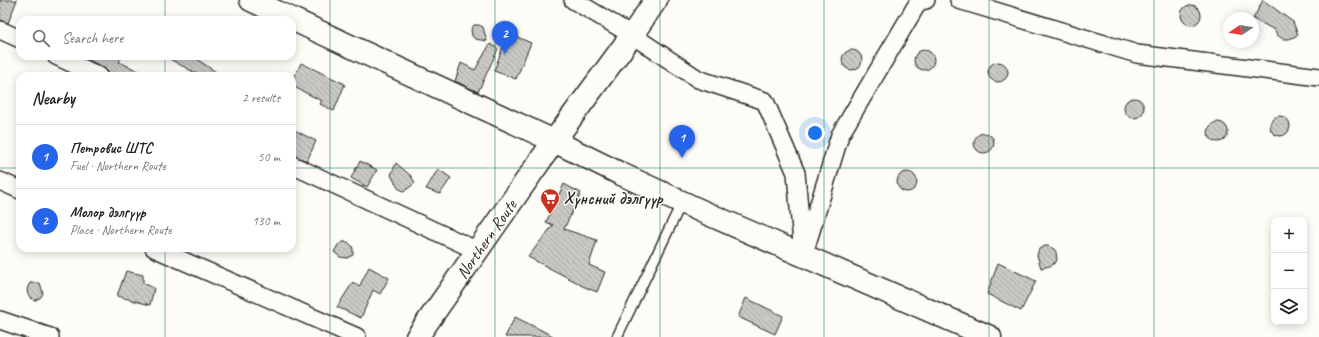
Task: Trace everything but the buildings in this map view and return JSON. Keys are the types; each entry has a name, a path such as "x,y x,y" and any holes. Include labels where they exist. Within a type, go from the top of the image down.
{"main road":[{"path":"251,0 285,16"},
{"name":"Northern Route","path":"417,337 554,141 656,0"},
{"path":"296,21 682,202 990,337"}],"street":[{"path":"573,0 632,35 698,79 765,101 796,173 803,256"},
{"path":"803,256 840,135 919,1 926,0"},
{"path":"959,0 1136,54 1319,77"},
{"path":"0,30 16,37"},
{"path":"65,60 90,72"},
{"path":"296,167 478,251"},
{"path":"0,181 16,188"},
{"path":"163,252 357,337"},
{"path":"0,320 50,337"}],"lane":[{"path":"617,337 682,202"}],"place":[{"name":"Молор дэлгүүр","path":"505,54"},
{"name":"Петровис ШТС","path":"682,158"},
{"name":"Хүнсний дэлгүүр","path":"550,215"}]}
